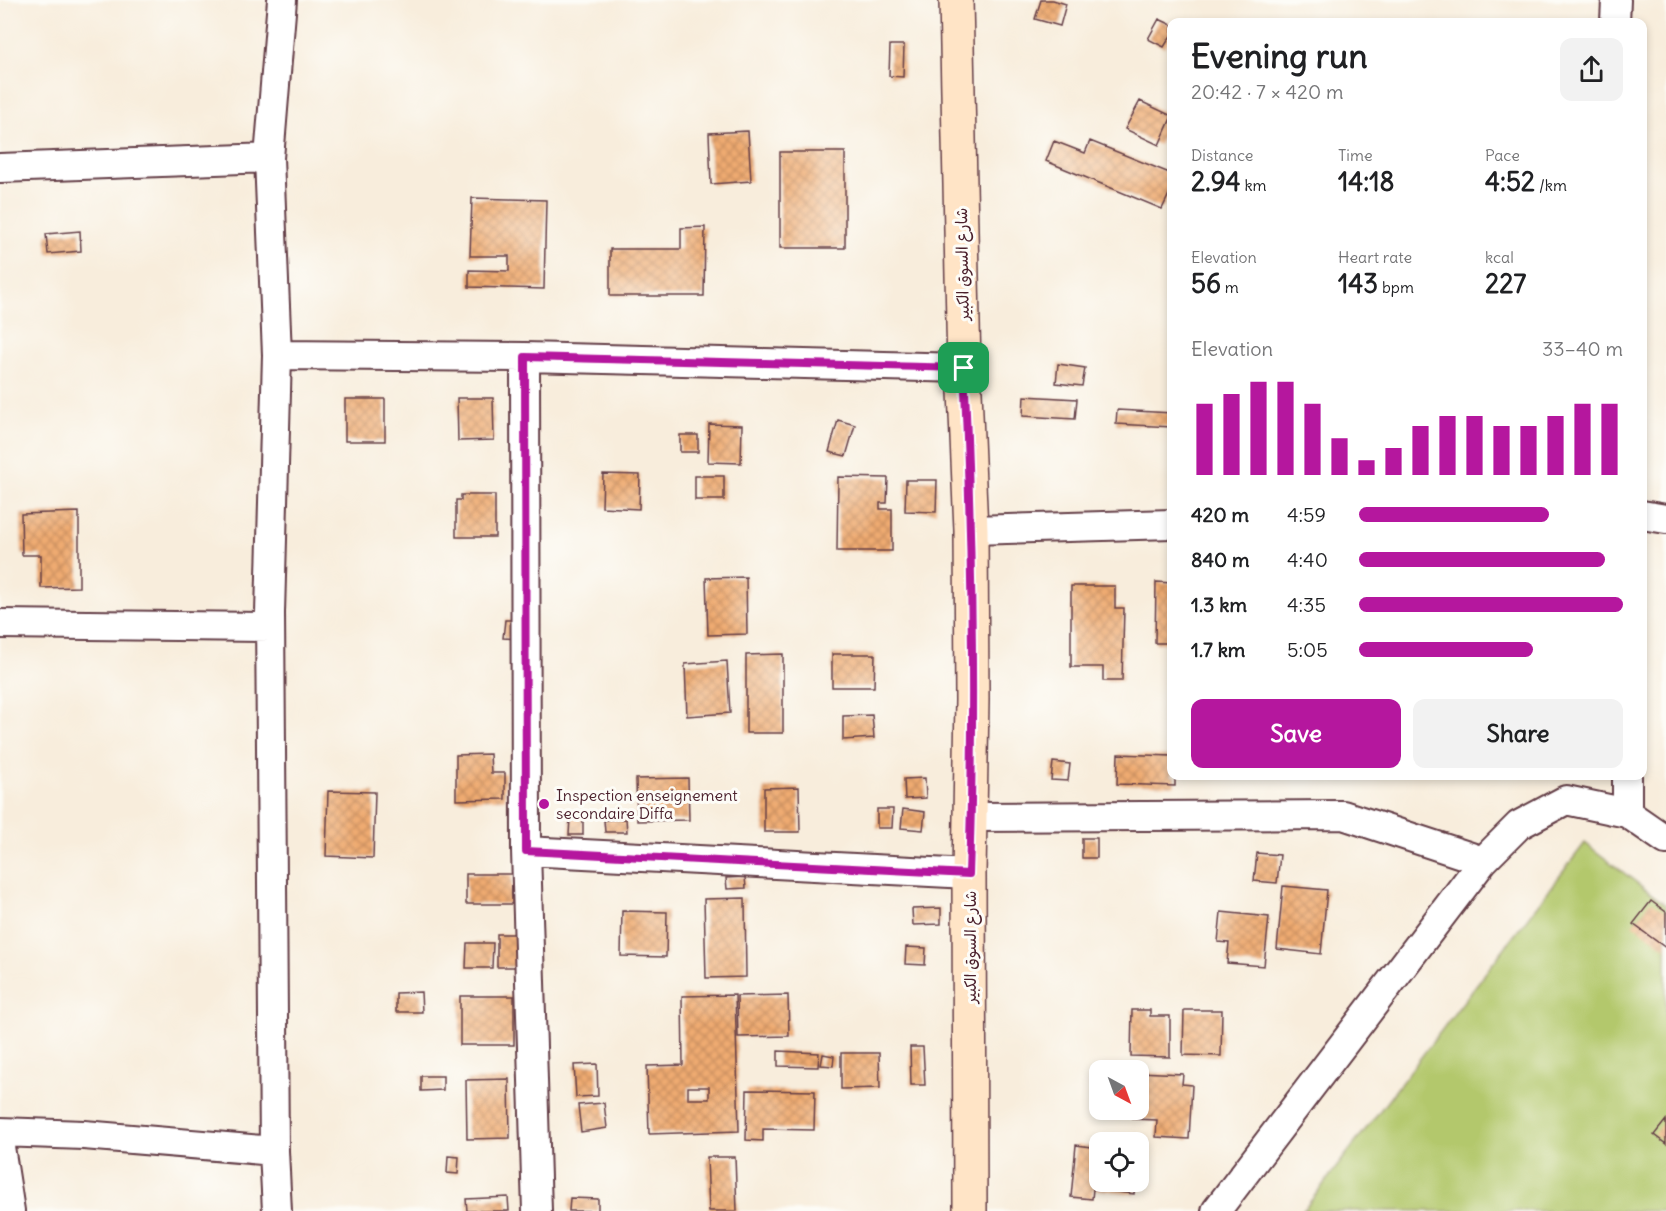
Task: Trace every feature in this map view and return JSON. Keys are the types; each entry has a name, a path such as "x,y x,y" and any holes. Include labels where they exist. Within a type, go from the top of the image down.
{"street":[{"path":"277,1211 274,1151 270,627 277,355 269,158 282,0"},
{"name":"شارع السوق الكبير","path":"956,0 964,368 971,530 970,1211"},
{"path":"1615,18 1616,0"},
{"path":"0,168 269,158"},
{"path":"277,355 525,357 964,368"},
{"path":"525,357 526,851 537,1211"},
{"path":"1647,516 1666,519"},
{"path":"971,530 1167,524"},
{"path":"0,624 270,627"},
{"path":"1627,780 1628,813"},
{"path":"1216,1211 1483,861 1519,825 1566,800 1628,813 1666,840"},
{"path":"971,817 1343,815 1483,861"},
{"path":"526,851 969,874"},
{"path":"0,1132 95,1136 274,1151"},
{"path":"0,1147 10,1199 10,1211"}],"green space":[{"path":"1585,843 1666,905 1666,1211 1303,1211"}],"building":[{"path":"1041,0 1053,0 1066,4 1060,26 1035,19"},
{"path":"1159,19 1167,23 1167,42 1164,47 1148,39"},
{"path":"890,45 904,45 903,77 889,76"},
{"path":"1140,101 1167,114 1167,127 1159,145 1125,129"},
{"path":"748,131 751,181 711,184 709,133"},
{"path":"1054,141 1085,153 1090,141 1167,172 1167,198 1162,209 1046,161"},
{"path":"780,152 845,152 845,248 780,248"},
{"path":"472,198 546,200 544,289 469,287 469,270 509,271 509,256 470,256"},
{"path":"705,227 704,296 610,296 610,249 681,249 681,228"},
{"path":"80,231 81,251 48,254 46,234"},
{"path":"1058,364 1085,368 1082,386 1056,383"},
{"path":"1024,396 1077,399 1075,419 1023,416"},
{"path":"457,398 493,398 494,440 458,441"},
{"path":"345,399 385,399 385,441 345,441"},
{"path":"1117,410 1167,413 1167,427 1116,424"},
{"path":"838,420 855,425 846,456 829,452"},
{"path":"709,424 742,425 741,463 708,462"},
{"path":"680,435 698,435 698,452 680,452"},
{"path":"603,474 640,475 639,509 602,507"},
{"path":"695,476 724,476 724,500 695,500"},
{"path":"838,477 888,478 887,503 880,503 880,509 892,509 892,551 837,551"},
{"path":"906,480 937,480 936,512 905,511"},
{"path":"461,495 495,495 495,537 456,537 456,500 461,500"},
{"path":"79,512 79,587 41,588 41,555 22,555 21,514"},
{"path":"746,577 747,634 708,635 706,578"},
{"path":"1156,582 1167,583 1167,643 1155,643"},
{"path":"1071,586 1115,586 1115,608 1124,608 1122,681 1103,681 1103,667 1071,667"},
{"path":"505,620 522,620 521,639 503,638"},
{"path":"783,654 783,733 746,733 746,655"},
{"path":"832,654 875,654 874,687 832,687"},
{"path":"727,661 730,713 687,716 685,664"},
{"path":"872,715 874,738 843,740 843,716"},
{"path":"490,754 491,773 505,773 505,799 456,800 456,755"},
{"path":"1118,754 1167,756 1167,780 1175,780 1175,786 1117,784"},
{"path":"1053,762 1070,764 1068,781 1051,780"},
{"path":"688,778 689,820 637,821 636,779"},
{"path":"925,778 926,798 905,799 904,779"},
{"path":"799,787 800,832 764,832 764,788"},
{"path":"328,791 375,792 373,858 326,856"},
{"path":"877,809 893,809 892,828 877,828"},
{"path":"903,809 925,812 923,830 901,828"},
{"path":"570,818 583,818 583,835 569,835"},
{"path":"626,819 627,832 605,832 604,820"},
{"path":"1082,838 1097,838 1097,858 1082,858"},
{"path":"1257,853 1280,855 1277,883 1254,881"},
{"path":"466,874 512,874 512,904 466,904"},
{"path":"745,877 746,888 727,889 726,878"},
{"path":"1283,886 1327,890 1321,954 1277,949"},
{"path":"745,898 746,977 706,978 704,899"},
{"path":"1651,901 1666,912 1666,948 1633,924"},
{"path":"941,908 941,924 913,925 912,909"},
{"path":"622,911 667,912 666,957 621,956"},
{"path":"1221,912 1269,917 1264,966 1227,963 1229,943 1218,942"},
{"path":"497,934 527,934 527,967 497,967"},
{"path":"467,943 493,943 492,968 466,968"},
{"path":"906,947 926,948 925,965 905,964"},
{"path":"421,992 422,1012 396,1012 396,993"},
{"path":"735,995 739,1131 649,1134 647,1066 683,1065 682,996","holes":["688,1087 709,1087 709,1099 688,1099"]},
{"path":"788,995 789,1036 738,1037 737,996"},
{"path":"460,996 514,996 514,1045 460,1045"},
{"path":"1132,1010 1150,1010 1150,1016 1170,1016 1170,1057 1131,1056"},
{"path":"1184,1010 1222,1010 1221,1056 1183,1055"},
{"path":"910,1047 923,1047 925,1085 911,1085"},
{"path":"778,1051 819,1053 818,1067 778,1066"},
{"path":"841,1053 879,1053 880,1088 841,1089"},
{"path":"823,1054 834,1056 833,1066 821,1065"},
{"path":"597,1064 598,1096 576,1097 574,1065"},
{"path":"1149,1072 1183,1074 1182,1084 1192,1085 1189,1139 1156,1137 1157,1120 1149,1120"},
{"path":"421,1076 443,1076 443,1090 421,1091"},
{"path":"509,1079 510,1138 467,1139 466,1080"},
{"path":"747,1090 815,1091 814,1130 763,1129 763,1141 746,1140"},
{"path":"604,1103 607,1128 581,1132 578,1105"},
{"path":"1666,1120 1666,1144 1654,1135"},
{"path":"1076,1145 1089,1147 1089,1192 1093,1192 1092,1199 1071,1197"},
{"path":"448,1156 459,1157 458,1174 447,1173"},
{"path":"707,1157 735,1157 737,1211 709,1211"},
{"path":"508,1197 509,1211 467,1211 466,1199"},
{"path":"570,1198 598,1199 598,1211 569,1211"}],"place":[{"name":"Inspection enseignement secondaire Diffa","path":"544,804"}],"route":[{"path":"525,357 964,368 971,530 972,700 969,874 526,851 525,357"}]}
